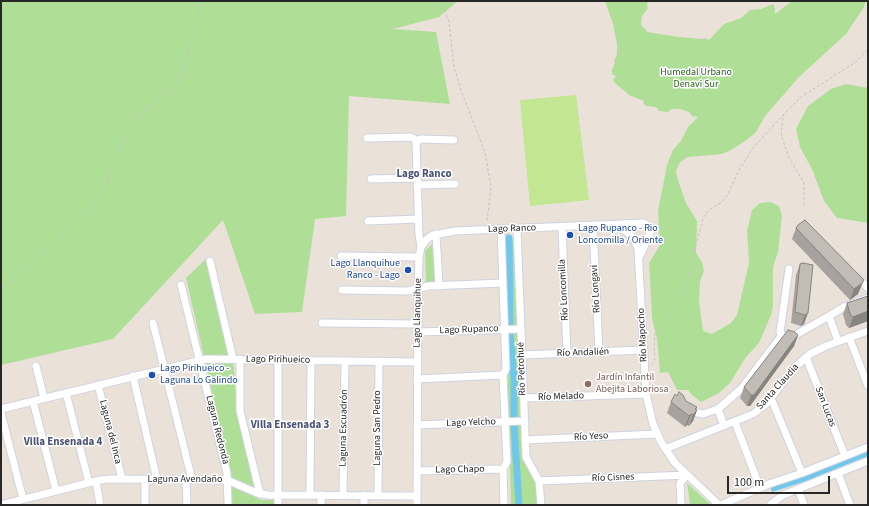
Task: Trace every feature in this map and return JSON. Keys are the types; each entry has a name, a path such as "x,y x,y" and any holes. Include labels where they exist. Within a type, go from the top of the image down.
{"street":[{"path":"367,138 411,137 416,140 434,138 438,141 454,140"},
{"name":"Lago Llanquihue","path":"416,140 418,219 421,247 419,257 418,288 417,505"},
{"path":"371,179 455,184"},
{"path":"368,221 418,219"},
{"name":"Río Mapocho","path":"610,225 640,223 650,227 651,234 639,258"},
{"name":"Lago Ranco","path":"436,234 486,230 610,225"},
{"name":"Río Mapocho","path":"610,225 619,227 631,235 636,244 639,258 646,394 650,415 657,434 675,463 720,505"},
{"name":"Río Longaví","path":"593,226 599,352"},
{"name":"Río Loncomilla","path":"562,227 567,354"},
{"name":"Río Petrohué","path":"517,229 526,460 539,481 541,505"},
{"name":"Río Petrohué","path":"501,230 506,370 503,375 507,464 503,469 504,505"},
{"path":"421,247 427,239 436,234 439,286"},
{"path":"341,256 419,257"},
{"path":"210,261 236,359 240,411 260,494"},
{"path":"782,335 780,332 789,269"},
{"path":"852,272 868,288"},
{"path":"342,290 408,291 418,288 439,286 503,283"},
{"name":"Laguna Redonda","path":"181,285 228,480 228,505"},
{"path":"782,335 790,338 844,307 868,298"},
{"path":"829,316 838,341"},
{"path":"153,323 189,480 187,505"},
{"path":"322,323 418,324"},
{"name":"Lago Rupanco","path":"418,332 521,329"},
{"name":"Santa Claudia","path":"665,449 754,414 771,398 795,367 806,357 820,348 868,331"},
{"path":"684,408 697,414 708,413 718,409 728,402 744,385 782,335"},
{"path":"849,337 868,386"},
{"name":"Río Andalién","path":"522,355 643,350"},
{"name":"San Lucas","path":"806,357 845,456"},
{"name":"Lago Pirihueico","path":"1,409 200,360 236,359 417,362"},
{"path":"278,360 276,495 278,505"},
{"path":"310,495 312,360"},
{"name":"Laguna Escuadrón","path":"343,495 345,361"},
{"name":"Laguna San Pedro","path":"378,495 379,361"},
{"path":"36,366 44,398"},
{"path":"417,379 503,375"},
{"path":"133,376 157,480"},
{"name":"Laguna del Inca","path":"98,385 122,480"},
{"path":"66,393 100,505"},
{"name":"Río Melado","path":"524,398 646,394"},
{"path":"771,398 802,473"},
{"path":"33,401 56,491"},
{"path":"718,409 724,426"},
{"path":"1,413 23,500"},
{"name":"Lago Yelcho","path":"417,425 524,421"},
{"path":"735,422 760,488"},
{"name":"Río Yeso","path":"525,440 657,434"},
{"path":"720,505 760,488 868,447"},
{"path":"770,505 779,497 868,461"},
{"name":"Lago Chapo","path":"417,471 503,469"},
{"path":"838,473 850,505"},
{"path":"681,505 680,483 687,475"},
{"name":"Río Cisnes","path":"539,481 687,475"},
{"name":"Laguna Avendaño","path":"1,505 11,504 92,482 122,480 228,480 260,494 276,495 417,496"},
{"path":"145,480 146,505"},
{"path":"798,489 804,505"},
{"path":"321,495 321,505"},
{"path":"364,495 364,505"}],"path":[{"path":"1,288 19,275 93,204 105,187 113,163 138,116 164,96 176,83 185,61 202,1"},
{"path":"440,1 449,21 456,73 487,158 491,187 486,230"},
{"path":"645,373 654,361 654,339 658,329 674,307 685,287 703,218 709,210 722,202 728,194 739,170 753,148 783,115 801,98 856,62 868,50"},
{"path":"783,115 782,134 789,158 804,183 804,205"}],"green space":[{"path":"1,1 458,1 439,17 393,29 436,32 450,104 349,96 346,216 315,219 302,312 255,314 223,220 113,339 1,365"},
{"name":"Humedal Urbano Denavi Sur","path":"605,1 648,1 648,8 642,16 641,25 648,32 678,37 704,38 709,40 724,24 741,18 750,10 761,9 773,4 775,14 792,1 866,1 864,7 846,34 799,77 766,115 756,132 731,150 722,154 688,157 680,162 676,171 686,203 697,221 696,253 702,262 704,271 700,281 699,301 703,331 712,334 731,323 737,315 749,263 747,231 752,210 760,203 770,202 779,206 782,216 778,252 773,267 773,305 771,315 759,343 746,357 730,383 719,393 701,402 688,390 677,390 668,372 660,373 657,339 652,318 649,263 660,245 658,211 667,165 673,150 681,141 688,127 698,117 692,116 689,112 680,109 672,109 668,112 659,111 656,107 646,106 643,103 644,101 629,95 615,83 613,80 616,76 612,74 612,70 617,54 617,44 613,24"},
{"path":"846,84 868,88 868,223 837,218 824,201 812,169 800,147 796,129 808,106 831,89"},
{"path":"576,95 589,200 530,206 520,100"},
{"path":"435,241 437,282 426,285 425,251"},
{"path":"503,241 515,241 524,461 537,484 537,505 512,505 511,503"},
{"path":"208,257 228,354 234,367 236,407 257,498 262,500 275,500 275,505 232,505 229,466 186,278"},
{"path":"687,483 711,505 690,505"}],"water":[{"path":"868,451 868,456 806,481 772,492 770,486"}],"building":[{"path":"805,220 864,280 862,283 854,289 796,228"},
{"path":"803,263 813,265 808,313 805,315 795,312 800,264"},
{"path":"868,296 868,311 853,317 850,314 847,303"},
{"path":"788,330 795,332 798,335 754,395 751,395 744,387"},
{"path":"679,392 683,395 686,401 697,407 695,409 697,410 693,415 691,414 689,416 671,402 675,394 677,396"}],"waterway":[{"path":"509,238 510,325"},
{"path":"510,333 514,379 514,418"},
{"path":"514,425 519,505"}],"place":[{"name":"Lago Rupanco - Rio Loncomilla / Oriente","path":"570,235"},
{"name":"Lago Llanquihue Ranco - Lago","path":"408,270"},
{"name":"Lago Pirihueico - Laguna Lo Galindo","path":"152,375"},
{"name":"Jardín Infantil Abejita Laboriosa","path":"588,384"}],"district":[{"name":"Lago Ranco","path":"424,175"},
{"name":"Villa Ensenada 3","path":"290,426"},
{"name":"Villa Ensenada 4","path":"63,443"}]}
